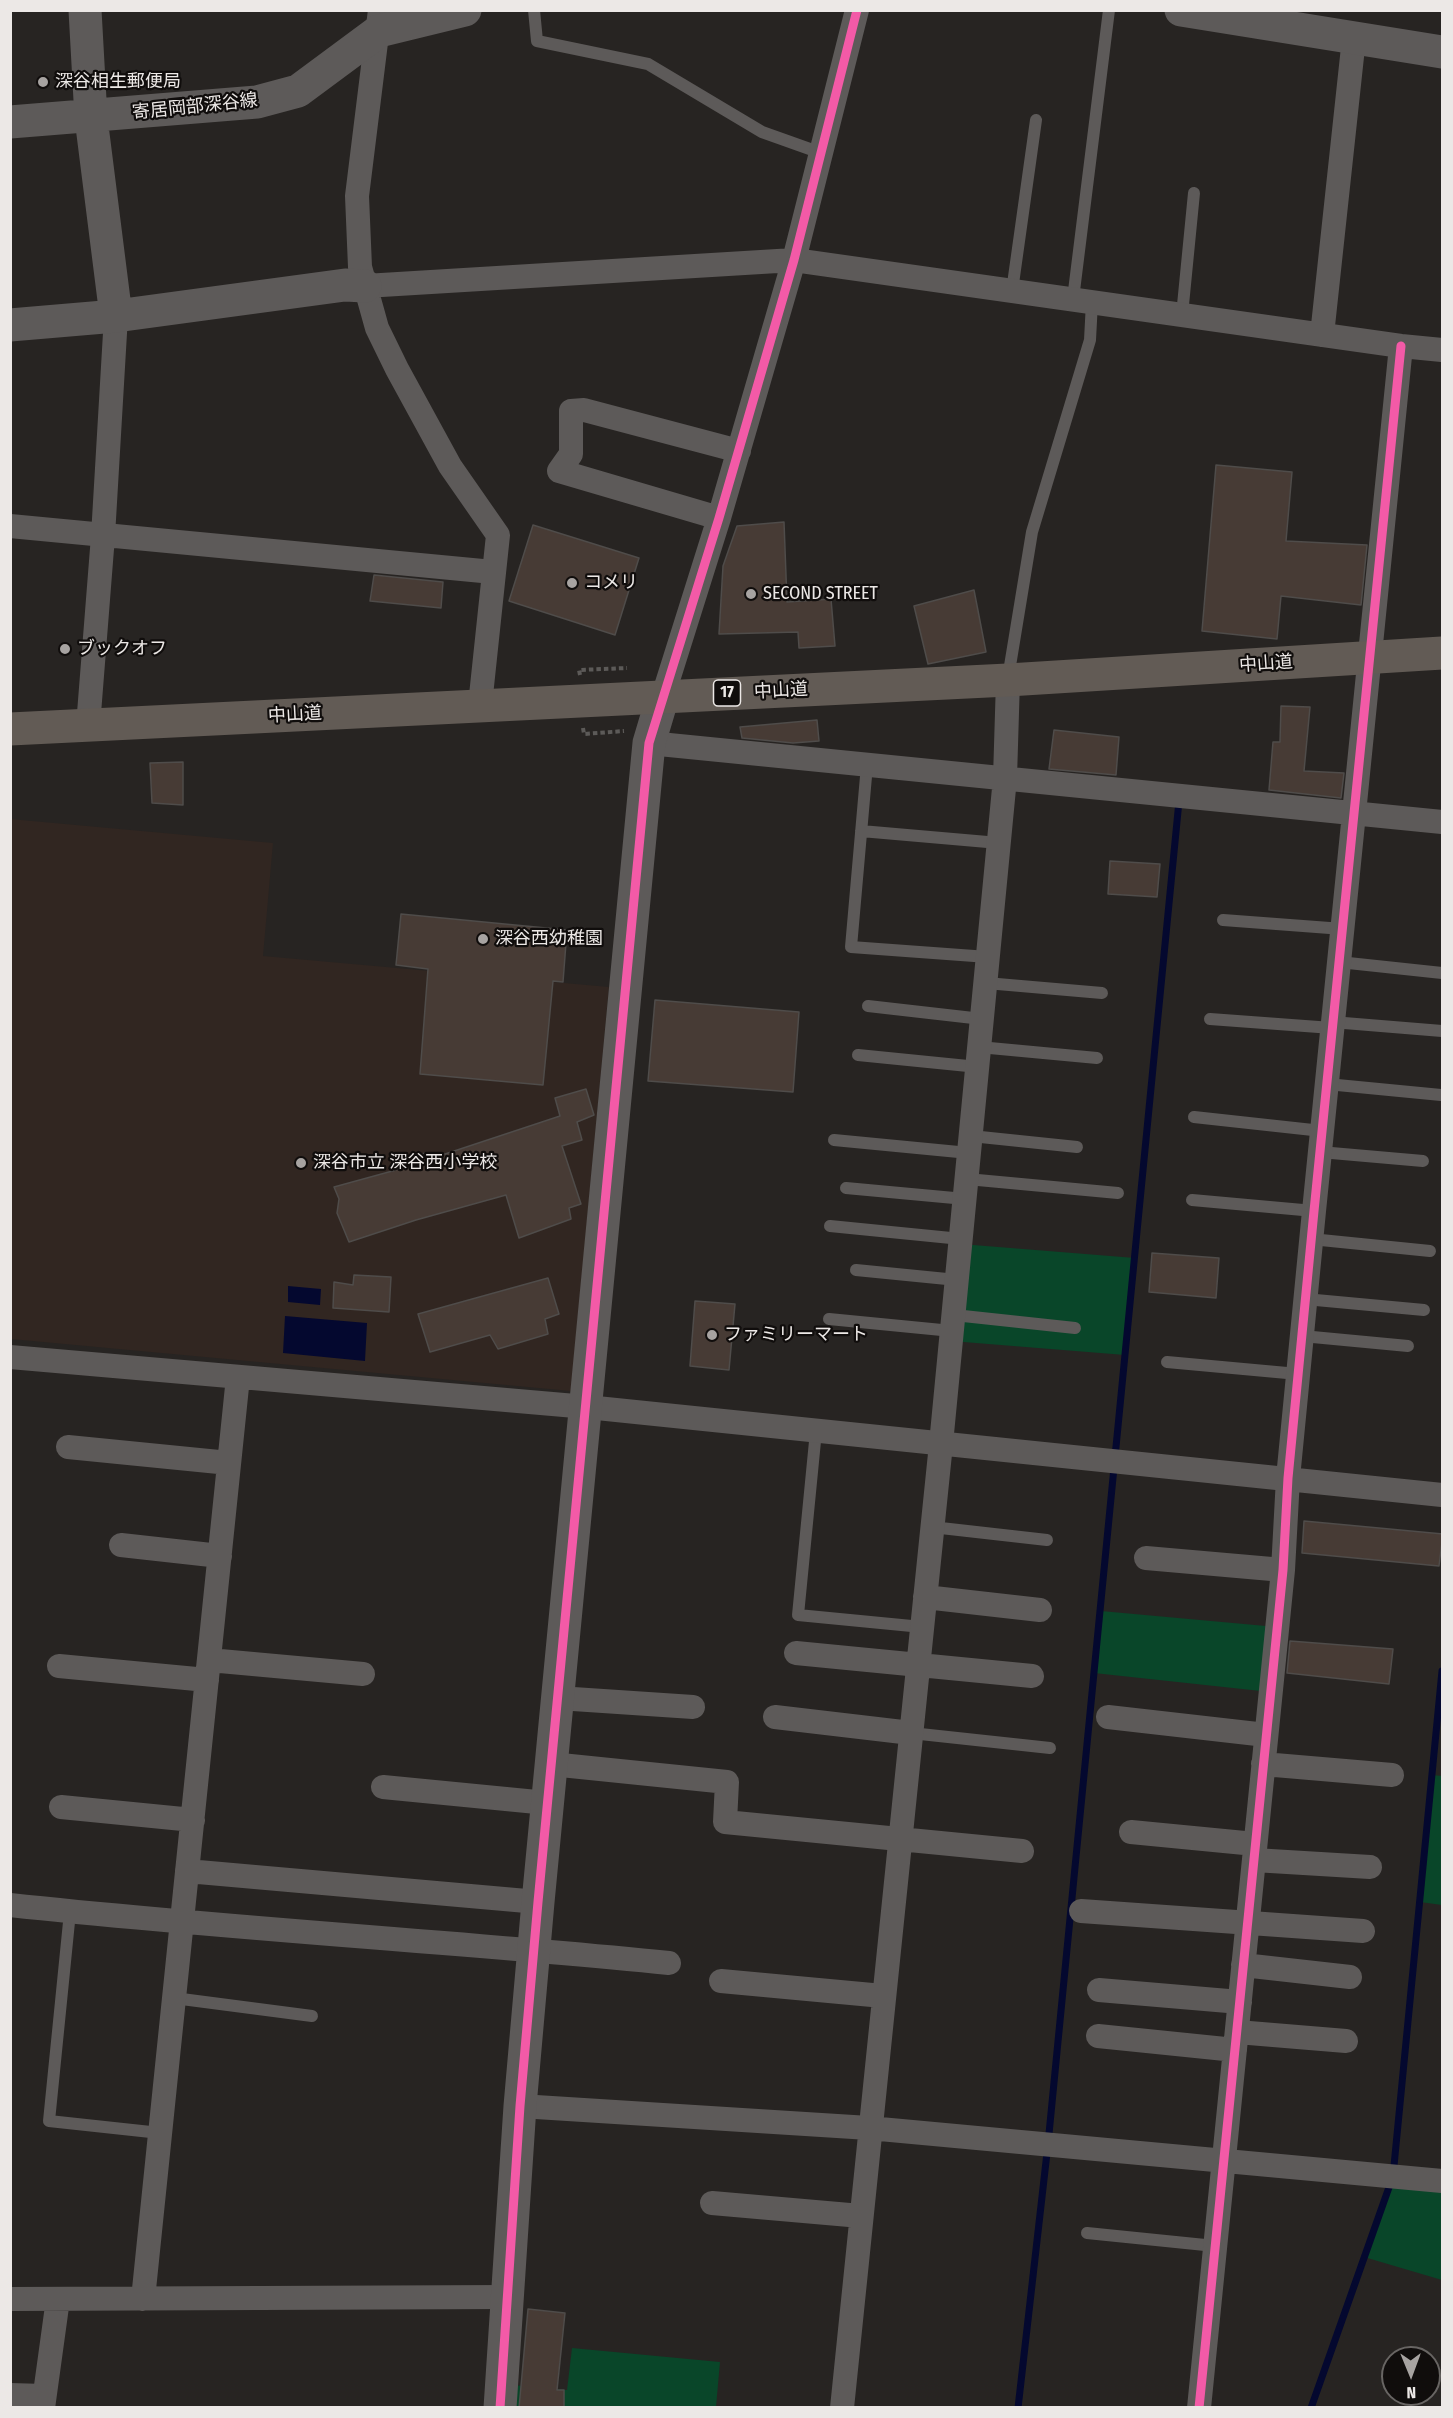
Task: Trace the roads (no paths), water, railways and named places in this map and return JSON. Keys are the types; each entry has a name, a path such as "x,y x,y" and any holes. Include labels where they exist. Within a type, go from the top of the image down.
{"highway":[{"name":"中山道","path":"10,729 1008,680 1443,653"}],"street":[{"path":"85,10 91,118 116,316 103,536 87,726"},
{"name":"寄居岡部深谷線","path":"10,122 91,118 257,102 298,91 380,21 465,10"},
{"path":"500,2408 520,2106 547,1803 587,1407 638,737 663,696 719,518 794,260 857,10"},
{"path":"1181,10 1443,52"},
{"path":"380,21 357,196 360,267 377,328 397,369 450,466 498,535 480,705"},
{"path":"1322,335 1354,38"},
{"path":"10,325 116,316 345,285 365,286 794,260 1401,346 1443,350"},
{"path":"1199,2408 1283,1570 1288,1478 1305,1299 1372,657 1401,346"},
{"path":"719,518 559,471 571,454 570,411 584,410 738,451"},
{"path":"10,526 493,572"},
{"path":"842,2408 979,1057 1005,778 1008,680"},
{"path":"638,737 867,765 1443,822"},
{"path":"10,1357 587,1407 1443,1495"},
{"path":"143,2299 238,1377"},
{"path":"68,1447 229,1463"},
{"path":"122,1545 220,1556"},
{"path":"1146,1558 1283,1570"},
{"path":"925,1597 1040,1610"},
{"path":"796,1653 1032,1676"},
{"path":"59,1666 363,1674"},
{"path":"558,1698 693,1707"},
{"path":"775,1717 911,1733"},
{"path":"1108,1717 1266,1735"},
{"path":"551,1764 727,1782 725,1822 1022,1851"},
{"path":"1263,1764 1392,1774"},
{"path":"383,1787 547,1803"},
{"path":"61,1807 193,1820"},
{"path":"1131,1832 1254,1852 1370,1866"},
{"path":"187,1871 538,1902"},
{"path":"10,1905 182,1923 534,1950 669,1963"},
{"path":"1081,1911 1248,1921 1363,1931"},
{"path":"1243,1965 1350,1977"},
{"path":"721,1981 883,1996"},
{"path":"1099,1990 1240,2002"},
{"path":"1098,2036 1236,2041 1346,2041"},
{"path":"520,2106 869,2128 1443,2181"},
{"path":"712,2202 861,2217"},
{"path":"10,2299 508,2297"},
{"path":"10,2395 43,2402 58,2299"}],"lane":[{"path":"534,10 537,41 648,64 762,132 821,153"},
{"path":"1008,680 1032,532 1090,340 1082,301 1109,10"},
{"path":"1012,291 1036,120"},
{"path":"1182,315 1194,193"},
{"path":"867,765 851,946 988,957"},
{"path":"861,831 999,843"},
{"path":"1223,920 1343,929"},
{"path":"1339,962 1443,973"},
{"path":"986,983 1102,993"},
{"path":"868,1006 982,1018"},
{"path":"1210,1019 1443,1031"},
{"path":"858,1054 1097,1059"},
{"path":"1327,1084 1441,1095"},
{"path":"1194,1117 1422,1161"},
{"path":"834,1140 1077,1147"},
{"path":"846,1188 1118,1193"},
{"path":"1192,1200 1314,1211"},
{"path":"830,1226 961,1239"},
{"path":"1311,1239 1430,1251"},
{"path":"856,1270 957,1280"},
{"path":"1305,1299 1424,1310"},
{"path":"829,1319 1075,1328"},
{"path":"1302,1336 1408,1346"},
{"path":"1167,1362 1298,1374"},
{"path":"816,1431 798,1614 922,1628"},
{"path":"932,1527 1047,1539"},
{"path":"911,1733 1050,1748"},
{"path":"70,1912 49,2121 160,2133"},
{"path":"174,1998 312,2016"},
{"path":"1087,2233 1215,2246"}],"water":[{"path":"288,1286 321,1289 320,1305 288,1302"},
{"path":"285,1316 367,1323 365,1361 283,1353"}],"waterway":[{"path":"1018,2408 1048,2144 1179,801"},
{"path":"1311,2408 1393,2176 1442,1671"}],"place":[{"name":"深谷相生郵便局","path":"43,82"},
{"name":"コメリ","path":"572,583"},
{"name":"SECOND STREET","path":"751,594"},
{"name":"ブックオフ","path":"65,649"},
{"name":"深谷西幼稚園","path":"483,939"},
{"name":"深谷市立 深谷西小学校","path":"301,1163"},
{"name":"ファミリーマート","path":"712,1335"}]}
